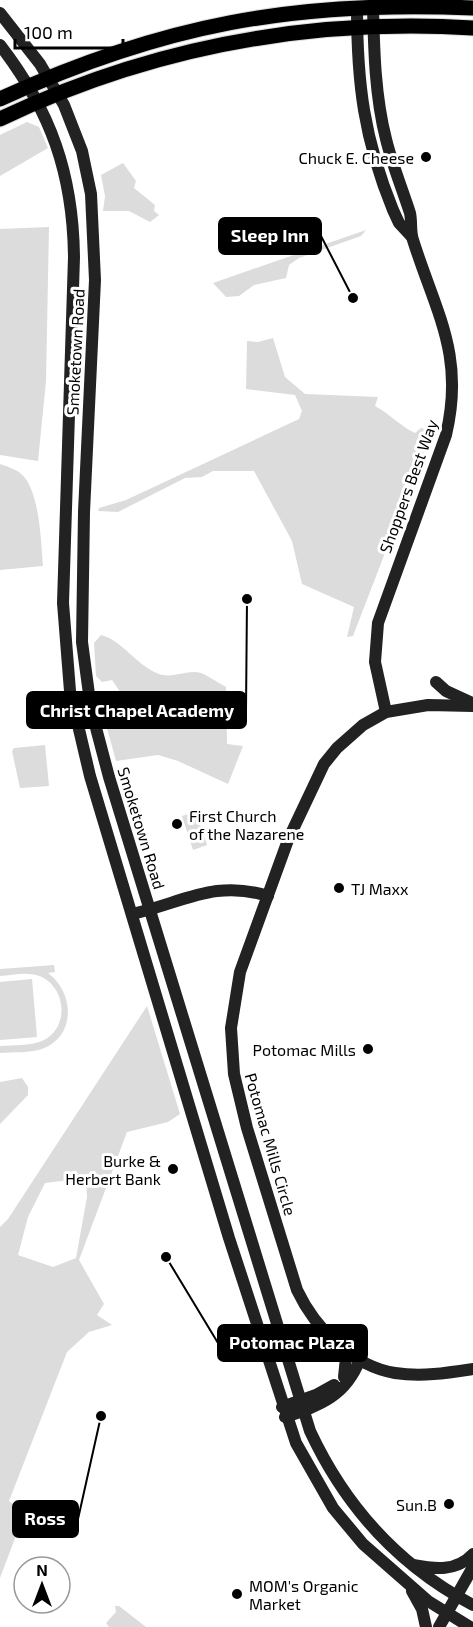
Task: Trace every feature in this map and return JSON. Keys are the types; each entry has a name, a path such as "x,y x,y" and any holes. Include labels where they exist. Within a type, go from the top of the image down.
{"highway":[{"path":"0,99 49,77 118,51 202,26 284,11 357,7 473,8"},
{"path":"0,119 58,93 145,62 235,40 374,26 473,28"}],"main road":[{"name":"Shoppers Best Way","path":"357,7 360,89 367,134 393,210 412,237 447,336 452,369 452,403 438,457 378,623 375,662 386,712"},
{"name":"Shoppers Best Way","path":"373,7 383,128 411,216 412,237"},
{"name":"Smoketown Road","path":"0,13 49,77 58,93 82,151 92,194 94,224 81,604 82,642 91,709 112,788 301,1406 319,1449 341,1488 372,1528 410,1564 473,1605"},
{"name":"Smoketown Road","path":"0,45 39,101 63,164 74,232 63,603 65,658 76,724 284,1412 305,1461 333,1508 363,1544 410,1587 464,1626"},
{"path":"63,603 81,604"},
{"path":"436,682 446,692 473,705"},
{"name":"Potomac Mills Circle","path":"473,705 428,705 386,712 349,736 324,764 288,840 251,937 236,987 231,1028 234,1074 247,1128 297,1290 318,1324 343,1348 360,1359 385,1370 424,1375 473,1369"},
{"path":"132,914 214,890 238,889 268,896"},
{"path":"200,1138 217,1133"},
{"path":"343,1348 348,1378"},
{"path":"284,1412 330,1397 348,1378 360,1359"},
{"path":"348,1378 370,1371 385,1370"},
{"path":"410,1564 434,1569 455,1567 473,1554"},
{"path":"439,1627 473,1567"},
{"path":"410,1587 422,1610 426,1627"},
{"path":"464,1626 473,1605"}],"shaded area":[{"path":"27,122 39,127 48,148 0,176 0,135"},
{"path":"123,163 136,181 134,188 155,205 154,211 159,215 150,222 129,211 103,211 105,196 101,175"},
{"path":"49,227 46,381 38,461 0,455 0,229"},
{"path":"366,230 361,236 299,258 289,265 286,278 254,285 239,296 226,297 213,283"},
{"path":"273,338 285,377 305,394 378,397 375,406 410,430 415,433 421,428 432,431 353,636 347,637 354,607 302,584 292,541 254,471 213,471 202,477 185,478 118,512 98,511 99,508 126,500 299,419 302,411 295,395 246,389 247,341 258,342"},
{"path":"0,464 20,473 30,487 37,508 43,566 0,570"},
{"path":"101,635 116,642 159,674 196,672 226,687 227,744 243,746 228,784 178,761 158,755 116,761 102,710 129,715 140,714 130,706 112,680 102,682 96,676 94,643"},
{"path":"45,745 49,786 20,788 12,751 14,748"},
{"path":"196,812 207,845 193,850 182,816"},
{"path":"54,965 55,972 48,973 57,981 67,1002 66,1024 61,1034 53,1043 42,1049 0,1053 0,1046 32,1044 51,1035 57,1028 62,1009 56,991 42,977 26,974 0,976 0,969"},
{"path":"32,979 37,1037 0,1040 0,982"},
{"path":"147,1006 180,1114 168,1122 127,1132 79,1260 104,1304 97,1315 112,1325 89,1332 67,1352 9,1501 45,1528 38,1535 17,1533 0,1578 0,1227 8,1219","holes":["86,1178 87,1197 76,1258 53,1267 18,1255 28,1217 45,1183"]},
{"path":"22,1078 28,1087 28,1095 0,1124 0,1082"},
{"path":"115,1606 119,1606 146,1627 109,1627 106,1623 116,1612"}],"place":[{"name":"Chuck E. Cheese","path":"426,157"},
{"name":"Sleep Inn","path":"353,298"},
{"name":"Christ Chapel Academy","path":"247,599"},
{"name":"First Church of the Nazarene","path":"177,824"},
{"name":"TJ Maxx","path":"339,888"},
{"name":"Potomac Mills","path":"368,1049"},
{"name":"Burke & Herbert Bank","path":"173,1169"},
{"name":"Potomac Plaza","path":"166,1257"},
{"name":"Ross","path":"101,1416"},
{"name":"Sun.B","path":"449,1504"},
{"name":"MOM's Organic Market","path":"237,1594"}]}
